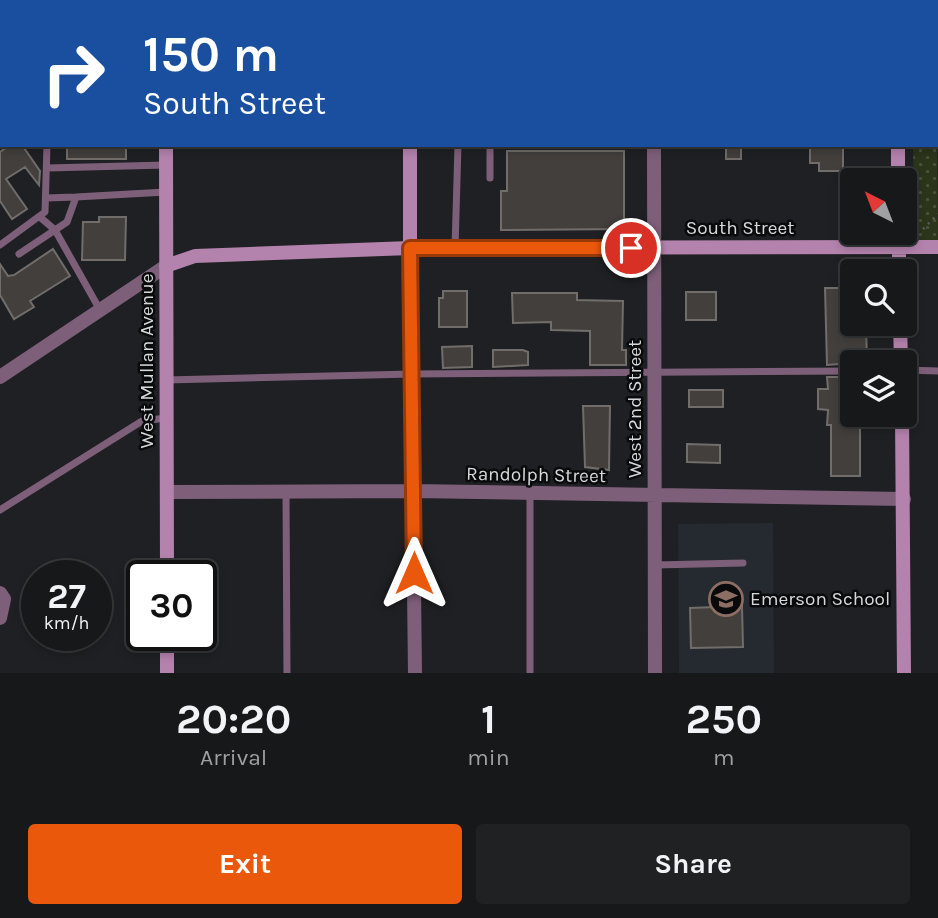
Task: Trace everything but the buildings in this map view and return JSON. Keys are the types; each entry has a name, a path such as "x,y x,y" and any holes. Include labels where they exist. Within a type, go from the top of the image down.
{"street":[{"name":"West Mullan Avenue","path":"166,147 167,560"},
{"path":"410,147 415,673"},
{"name":"West 2nd Street","path":"654,147 655,673"},
{"path":"898,147 898,168"},
{"name":"South Street","path":"166,266 195,256 410,248 654,248 840,242"},
{"name":"South Street","path":"917,243 938,247"},
{"path":"0,377 166,266"},
{"path":"902,427 904,673"},
{"name":"Randolph Street","path":"167,492 414,491 904,499"},
{"path":"0,618 2,596"},
{"path":"167,651 167,673"}],"lane":[{"path":"0,245 41,218 45,212 47,147"},
{"path":"454,248 458,147"},
{"path":"489,147 490,178"},
{"path":"47,168 166,165"},
{"path":"46,198 166,192"},
{"path":"19,254 67,222 76,197"},
{"path":"41,218 55,230 100,310"},
{"path":"917,370 938,371"},
{"path":"166,380 412,374 840,371"},
{"path":"0,510 142,421 166,418"},
{"path":"286,492 287,673"},
{"path":"530,494 530,673"},
{"path":"655,565 743,563"}],"path":[{"path":"923,229 938,214"}],"shaded area":[{"name":"Emerson School","path":"773,523 774,673 679,673 678,524"}],"green space":[{"path":"913,147 937,147 938,240 917,240 917,168 913,168"}],"place":[{"name":"Emerson School","path":"726,599"}],"route":[{"path":"414,573 410,248 631,248"}]}
